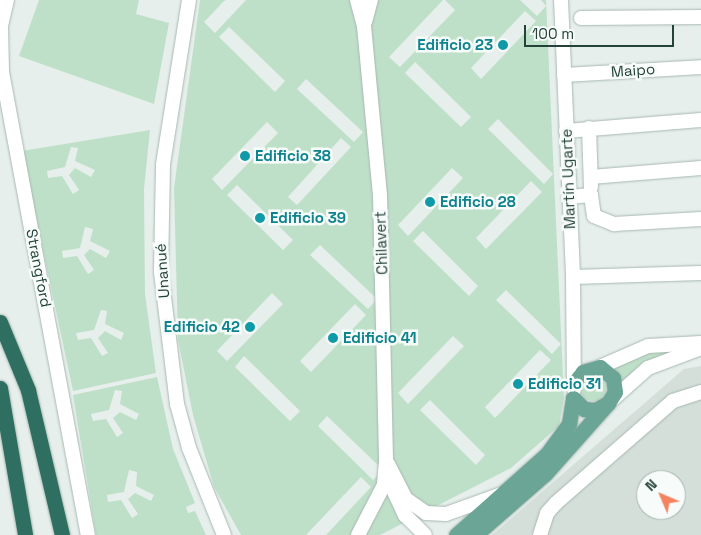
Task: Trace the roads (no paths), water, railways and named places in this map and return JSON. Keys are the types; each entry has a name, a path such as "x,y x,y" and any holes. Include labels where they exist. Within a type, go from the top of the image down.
{"highway":[{"path":"0,322 28,390 62,535"},
{"path":"0,388 25,535"}],"main road":[{"path":"475,535 545,474 611,401 613,378 598,367 574,382"},
{"path":"456,535 504,494 566,431 573,398 590,410 611,401"}],"street":[{"name":"Strangford","path":"7,0 1,27 2,72 88,535"},
{"name":"Unanué","path":"189,0 163,165 161,272 179,412 224,535"},
{"name":"Chilavert","path":"357,0 364,26 380,195 386,461"},
{"name":"Chilavert","path":"364,26 372,0"},
{"name":"Martín Ugarte","path":"561,0 574,278 575,357 573,398"},
{"path":"581,18 701,17"},
{"name":"Maipo","path":"564,75 701,67"},
{"path":"566,132 589,128 701,120"},
{"path":"589,128 592,177 591,195 594,216 614,224 701,219"},
{"path":"592,177 701,168"},
{"path":"569,197 591,195"},
{"path":"574,278 701,273"},
{"path":"575,357 598,367 648,346 701,343"},
{"path":"611,401 648,368 701,348"},
{"path":"540,535 547,512 556,503 673,401 701,392"},
{"path":"386,461 400,490 417,508 433,514 456,511"},
{"path":"386,461 391,494 418,533 456,511 504,494"},
{"path":"358,535 384,485 386,461"}],"place":[{"name":"Edificio 23","path":"503,45"},
{"name":"Edificio 38","path":"245,156"},
{"name":"Edificio 28","path":"430,202"},
{"name":"Edificio 39","path":"260,218"},
{"name":"Edificio 42","path":"250,327"},
{"name":"Edificio 41","path":"333,338"},
{"name":"Edificio 31","path":"518,384"}]}
